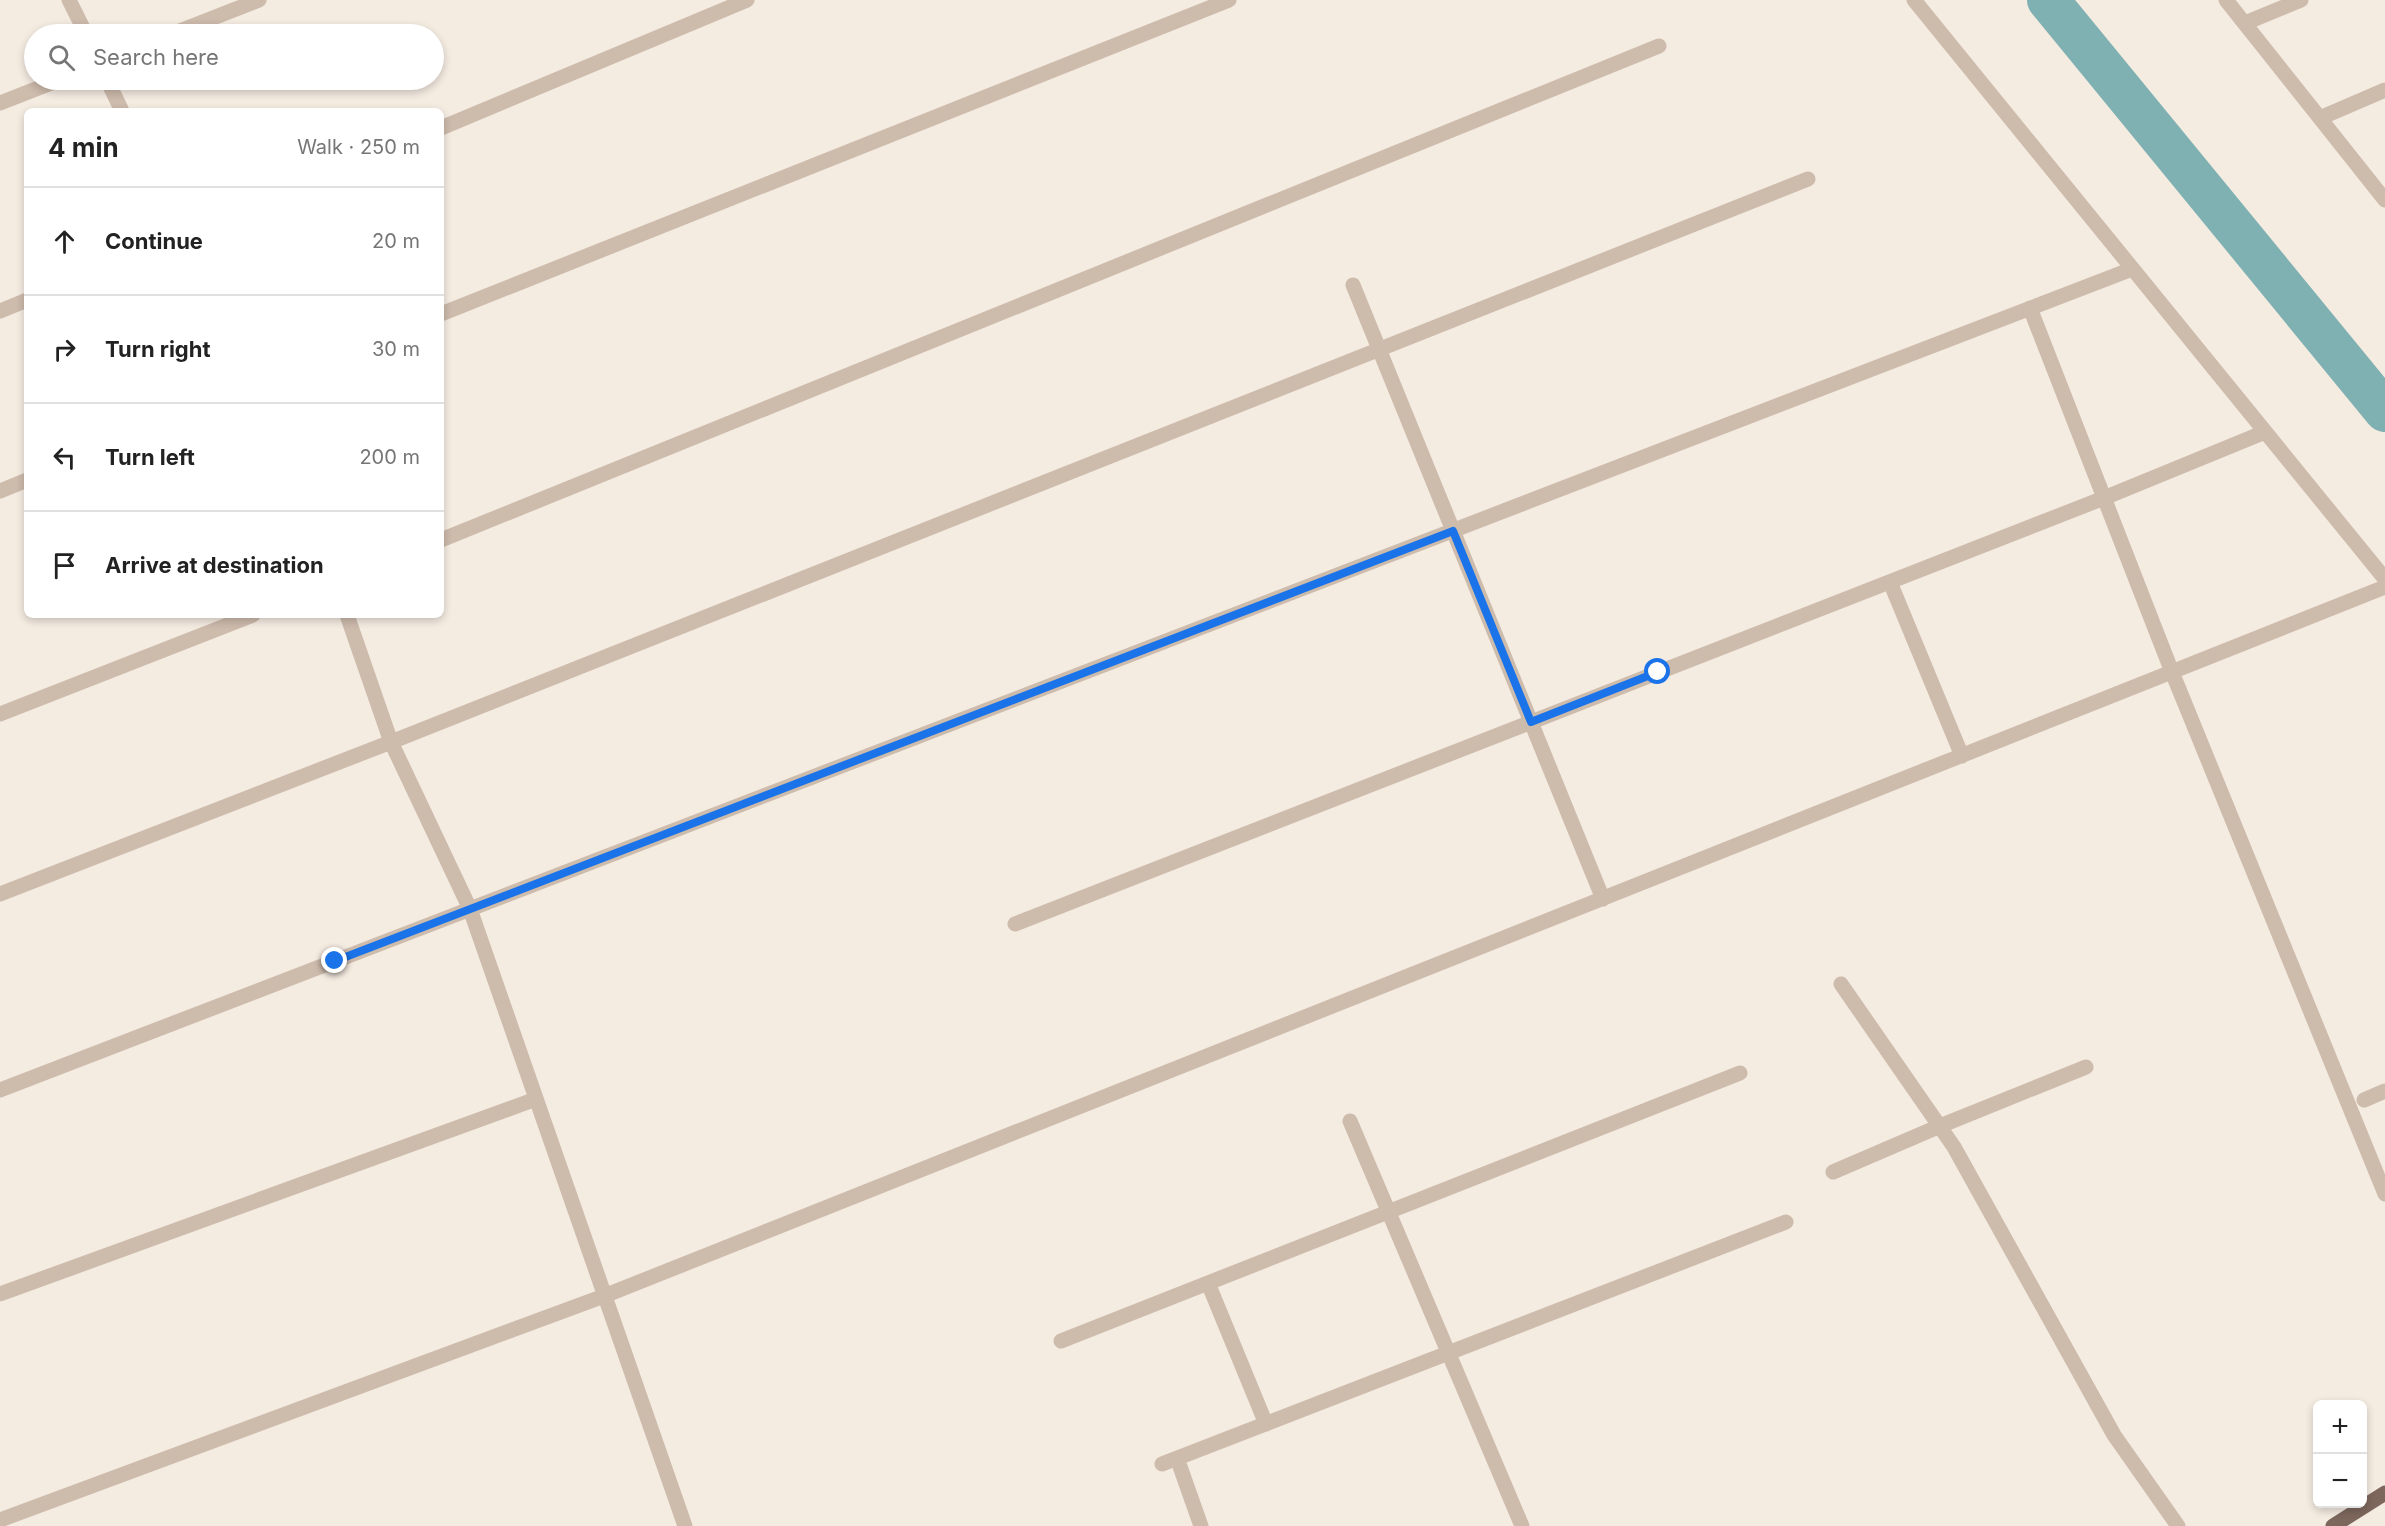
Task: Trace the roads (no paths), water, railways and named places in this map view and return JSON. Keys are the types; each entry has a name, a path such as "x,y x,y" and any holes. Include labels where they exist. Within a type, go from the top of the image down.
{"main road":[{"path":"2334,1526 2385,1493"}],"street":[{"path":"69,0 81,24"},
{"path":"198,24 259,0"},
{"path":"444,127 747,0"},
{"path":"444,313 1229,0"},
{"path":"1914,0 2385,579"},
{"path":"2226,0 2385,200"},
{"path":"2245,23 2301,0"},
{"path":"444,539 1659,46"},
{"path":"0,103 33,90"},
{"path":"112,90 121,108"},
{"path":"2320,118 2385,90"},
{"path":"0,894 391,742 1808,179"},
{"path":"0,1090 2132,269"},
{"path":"1353,285 1603,899"},
{"path":"0,311 24,301"},
{"path":"2030,308 2172,672 2385,1194"},
{"path":"1015,924 2104,498 2265,432"},
{"path":"0,491 24,481"},
{"path":"1890,582 1962,756"},
{"path":"0,1520 604,1296 2385,587"},
{"path":"0,714 245,618"},
{"path":"348,618 391,742 470,909 685,1526"},
{"path":"1841,984 1954,1147 2114,1435 2178,1526"},
{"path":"1833,1172 2086,1067"},
{"path":"1061,1341 1740,1072"},
{"path":"2364,1100 2385,1091"},
{"path":"0,1294 536,1099"},
{"path":"1350,1121 1522,1526"},
{"path":"1162,1464 1786,1222"},
{"path":"1208,1283 1266,1424"},
{"path":"1177,1458 1201,1526"}],"waterway":[{"path":"2048,0 2385,411"}]}
